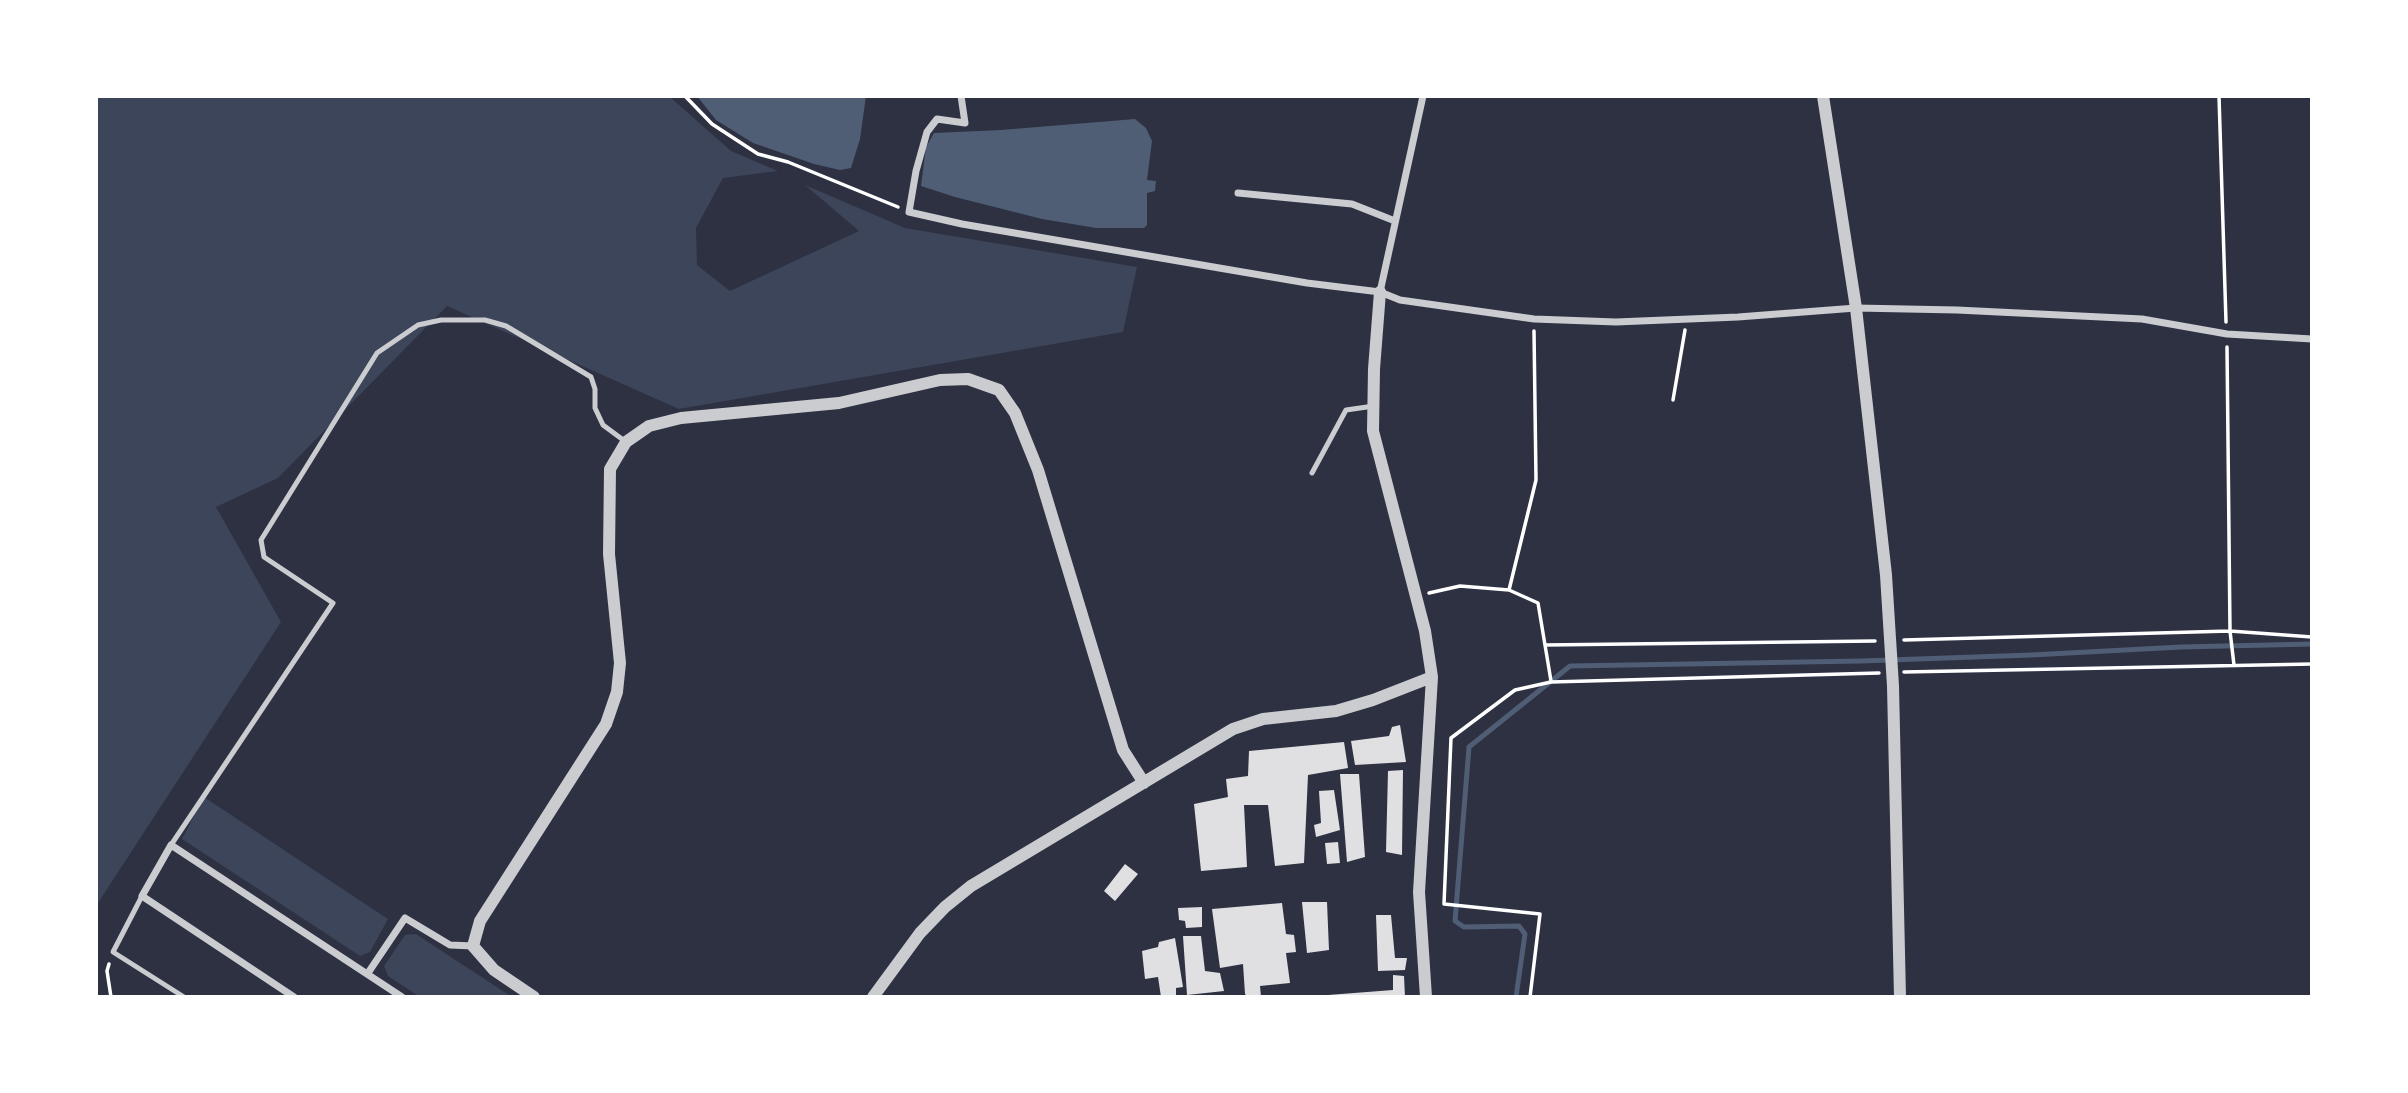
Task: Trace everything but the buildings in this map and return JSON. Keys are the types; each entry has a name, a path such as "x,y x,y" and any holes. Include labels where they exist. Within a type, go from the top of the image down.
{"street":[{"path":"961,96 965,123 937,119 927,132 916,171 909,212 962,224 1307,283 1380,292 1400,300 1534,319 1616,322 1738,317 1856,308 2142,319 2227,334 2312,339"},
{"path":"1423,96 1380,292 1374,369 1373,431 1425,631 1432,677 1419,892 1426,997"},
{"path":"1823,96 1856,308 1886,575 1892,673 1900,997"},
{"path":"1238,192 1352,204 1395,222"},
{"path":"473,946 480,920 606,724 617,692 621,663 609,554 610,469 626,442 649,426 681,418 839,403 940,380 968,379 999,390 1015,414 1038,470 1123,750 1144,783"},
{"path":"873,997 920,933 945,907 971,886 1234,729 1263,719 1336,711 1432,677"},
{"path":"294,997 142,896 171,845 402,997"},
{"path":"368,973 405,918 450,945 473,946 494,970 534,997"}],"lane":[{"path":"171,845 333,603 264,557 261,540 377,353 418,325 441,320 485,320 506,326 591,377 595,389 595,408 603,425 626,442"},
{"path":"1312,473 1346,410 1374,407"},
{"path":"142,896 113,952 184,997"}],"path":[{"path":"685,96 712,124 758,154 788,162 909,212"},
{"path":"2219,96 2227,334 2230,631 2234,665"},
{"path":"1673,400 1688,318"},
{"path":"1509,590 1536,480 1534,319"},
{"path":"1416,596 1460,586 1509,590 1538,603 1551,682"},
{"path":"1545,645 1890,641 2230,631 2312,637"},
{"path":"1530,997 1540,914 1444,904 1451,738 1514,690 1551,682 2312,664"},
{"path":"111,997 107,971 113,952"}],"shaded area":[{"path":"96,96 669,96 731,151 778,171 723,178 696,228 697,265 730,291 859,231 805,185 905,228 1137,267 1123,332 679,409 447,306 278,478 216,507 281,622 96,906"},
{"path":"697,96 866,96 860,139 851,168 840,170 814,164 753,143 716,120"},
{"path":"1135,119 1146,128 1152,141 1147,180 1156,181 1155,191 1147,193 1147,225 1144,228 1096,228 1042,219 921,186 926,147 934,133"},
{"path":"204,797 388,919 370,952 360,956 182,839"},
{"path":"416,934 512,997 420,997 388,976 384,966 405,935"}],"waterway":[{"path":"1516,997 1525,934 1519,926 1464,927 1455,921 1469,747 1570,666 1861,661 2312,644"}]}
